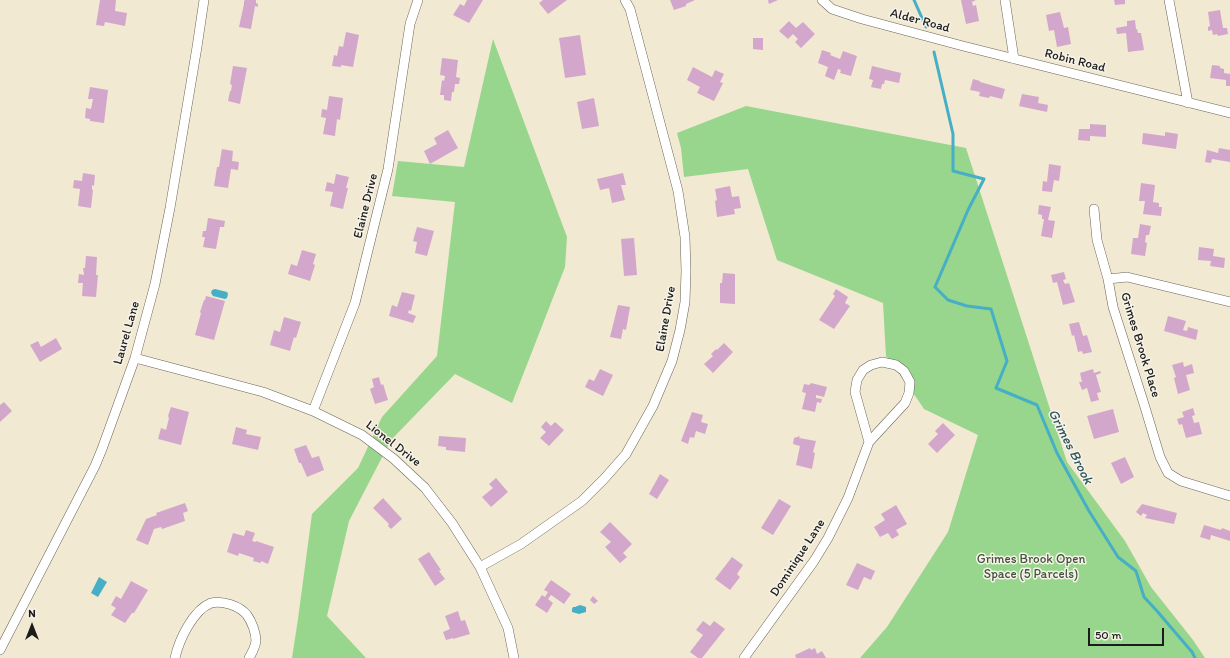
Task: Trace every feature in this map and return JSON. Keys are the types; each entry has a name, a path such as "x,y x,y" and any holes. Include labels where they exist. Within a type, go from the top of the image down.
{"street":[{"name":"Laurel Lane","path":"0,650 97,460 134,358 155,284 164,238 204,0"},
{"name":"Elaine Drive","path":"313,411 355,303 388,169 410,24 418,0"},
{"name":"Elaine Drive","path":"480,567 521,544 582,501 621,459 653,406 672,361 680,330 685,302 686,271 685,237 678,191 630,9 625,0"},
{"name":"Alder Road","path":"822,0 832,9 862,19 1014,59"},
{"path":"1004,0 1014,59"},
{"path":"1169,0 1188,103"},
{"name":"Robin Road","path":"1014,59 1230,114"},
{"path":"1094,210 1097,240 1108,279"},
{"name":"Grimes Brook Place","path":"1230,302 1127,277 1108,279 1113,307 1160,458 1168,473 1181,480 1230,496"},
{"name":"Lionel Drive","path":"134,358 263,392 313,411 362,435 394,459 425,488 452,523 480,567 508,628 514,658"},
{"name":"Dominique Lane","path":"744,658 814,561 828,538 848,498 869,442 905,403 909,393 910,382 904,371 896,365 882,362 871,365 863,370 857,380 855,392 869,442"},
{"path":"174,658 183,636 194,616 212,603 228,604 247,614 254,628 256,642 249,658"}],"green space":[{"path":"493,39 567,237 565,267 512,403 455,374 391,440 349,521 327,616 366,658 292,658 312,514 358,468 382,417 437,356 455,202 392,196 398,161 464,167"},
{"name":"Grimes Brook Open Space (5 Parcels)","path":"746,106 966,148 1067,462 1125,541 1151,587 1193,640 1205,658 860,658 887,627 948,532 978,435 924,409 886,356 883,303 777,260 748,169 684,177 681,148 677,133"}],"water":[{"path":"215,289 227,292 227,298 225,299 213,296 211,293 212,290"},
{"path":"99,577 107,582 98,597 91,593"},
{"path":"580,605 586,607 586,612 579,614 572,612 573,607"}],"building":[{"path":"100,0 116,0 115,11 127,13 125,26 105,22 104,26 96,25"},
{"path":"245,0 256,0 256,3 258,4 258,7 255,6 251,29 239,27"},
{"path":"467,0 483,0 469,23 453,15 460,4 464,6"},
{"path":"543,0 567,0 548,14 539,3"},
{"path":"670,0 695,0 686,4 686,6 674,10"},
{"path":"768,0 778,0 769,4"},
{"path":"961,0 976,0 972,2 973,6 976,5 979,21 966,24"},
{"path":"1114,0 1125,0 1125,4 1115,5"},
{"path":"1220,10 1223,28 1227,28 1228,34 1218,36 1217,34 1213,35 1212,30 1208,31 1208,27 1210,26 1208,12"},
{"path":"1060,12 1064,28 1068,27 1071,44 1057,47 1054,30 1049,31 1046,15"},
{"path":"1135,20 1136,29 1138,33 1141,33 1144,50 1128,52 1126,33 1117,34 1116,28 1127,26 1127,21"},
{"path":"789,21 796,28 803,22 815,34 801,48 795,42 798,39 793,34 788,39 779,31"},
{"path":"346,32 359,35 353,67 341,65 341,67 332,66 334,55 337,56 339,46 343,47"},
{"path":"580,35 586,75 565,78 559,38"},
{"path":"753,38 763,38 763,50 753,49"},
{"path":"822,50 831,53 830,55 840,59 843,51 857,56 851,76 840,73 841,70 838,69 834,80 825,76 828,67 818,63"},
{"path":"442,58 458,60 456,77 460,78 459,84 455,84 451,101 444,100 444,95 440,95 442,80 444,81 445,76 440,75"},
{"path":"1212,65 1220,66 1220,68 1224,69 1224,73 1230,74 1230,86 1226,86 1226,80 1210,78"},
{"path":"233,66 247,68 240,104 228,101 232,85 230,84"},
{"path":"872,66 901,73 899,83 885,80 881,89 871,87 873,80 869,79"},
{"path":"693,67 712,77 715,70 724,74 720,82 723,83 714,101 697,93 700,87 687,80"},
{"path":"973,79 1005,89 1002,99 990,96 989,98 979,96 980,92 970,90"},
{"path":"90,87 108,90 104,123 90,121 90,119 85,118 86,108 91,109 93,99 88,99"},
{"path":"1022,94 1039,97 1038,103 1048,105 1047,112 1019,106"},
{"path":"329,96 343,98 340,120 337,119 335,136 323,134 326,118 321,117 322,109 327,110"},
{"path":"594,98 599,126 582,129 577,102"},
{"path":"1090,124 1106,125 1106,137 1090,136 1090,141 1078,140 1079,129 1090,129"},
{"path":"448,130 458,148 430,164 424,151 437,144 434,138"},
{"path":"1165,132 1178,134 1176,149 1142,144 1143,133 1165,136"},
{"path":"1219,148 1230,150 1230,162 1212,159 1211,163 1205,162 1207,150 1218,153"},
{"path":"222,149 233,151 232,161 239,162 238,170 231,169 228,188 214,186"},
{"path":"1049,164 1061,166 1059,181 1054,180 1052,192 1042,191 1043,181 1047,182"},
{"path":"83,173 95,175 94,186 92,185 93,190 91,208 78,206 80,189 73,188 74,180 82,181"},
{"path":"623,173 626,185 621,185 625,200 612,203 609,188 600,190 597,179"},
{"path":"336,174 349,177 343,209 330,206 333,192 325,191 327,182 334,184"},
{"path":"1141,183 1155,185 1153,202 1159,203 1159,207 1162,207 1161,216 1143,214 1145,201 1139,201"},
{"path":"730,186 732,197 739,196 741,208 734,209 735,214 717,217 715,201 717,200 715,189"},
{"path":"1039,205 1051,207 1048,220 1055,221 1052,238 1041,236 1044,219 1042,219 1042,215 1038,214"},
{"path":"208,218 225,221 224,227 220,227 216,249 203,247 205,237 202,237 203,231 206,231"},
{"path":"1140,224 1151,226 1149,235 1146,235 1145,242 1147,243 1145,256 1131,254 1133,238 1138,238"},
{"path":"417,227 434,231 427,256 415,253 417,242 413,241"},
{"path":"634,238 637,275 624,276 621,239"},
{"path":"1199,247 1214,249 1213,256 1225,258 1224,268 1210,266 1211,261 1198,260"},
{"path":"302,250 316,254 313,264 315,265 310,281 288,274 291,264 297,266"},
{"path":"86,256 97,257 96,275 98,275 96,297 82,296 83,283 78,283 79,274 84,275 83,268 85,268"},
{"path":"1064,272 1066,279 1063,280 1065,284 1069,283 1075,302 1063,305 1057,282 1053,283 1051,275"},
{"path":"723,273 735,274 735,304 720,303 720,283 722,283"},
{"path":"836,289 848,297 845,303 850,306 834,329 819,320 835,296 833,294"},
{"path":"402,292 415,295 411,311 409,310 408,313 416,316 413,323 389,316 392,305 397,307"},
{"path":"206,296 225,301 214,340 195,335 200,312"},
{"path":"618,305 630,307 626,330 623,329 621,339 610,337"},
{"path":"1168,316 1186,321 1183,330 1187,331 1188,327 1198,330 1196,340 1164,331"},
{"path":"284,317 301,322 296,338 294,337 290,351 270,345 274,330 280,332"},
{"path":"1079,322 1083,336 1087,335 1092,352 1083,354 1082,351 1078,352 1074,335 1072,336 1069,324"},
{"path":"56,338 62,349 40,362 30,345 38,341 41,347"},
{"path":"724,343 733,352 713,373 704,364 713,356 711,354"},
{"path":"1183,362 1184,367 1192,364 1194,373 1186,375 1190,390 1178,394 1174,378 1176,377 1172,365"},
{"path":"600,369 613,375 603,396 585,387 589,379 594,381"},
{"path":"1093,369 1094,373 1100,371 1101,373 1096,375 1101,392 1097,393 1099,400 1091,402 1087,388 1082,390 1079,382 1082,382 1080,373"},
{"path":"379,377 388,400 375,404 370,389 374,387 372,379"},
{"path":"811,383 827,387 824,397 816,395 816,398 822,399 821,403 817,402 815,412 802,409 806,393 802,392 804,384 809,385"},
{"path":"4,402 12,411 0,422 0,405"},
{"path":"171,407 189,412 181,445 158,439 161,428 166,430"},
{"path":"1193,408 1195,415 1192,416 1194,423 1199,422 1202,434 1186,438 1182,424 1179,425 1177,419 1184,417 1182,412"},
{"path":"1113,409 1119,432 1094,439 1087,416"},
{"path":"692,412 703,415 701,422 708,424 705,434 696,431 694,438 690,437 688,444 681,441"},
{"path":"546,421 551,426 555,422 564,430 549,446 540,438 546,432 541,427"},
{"path":"943,423 955,435 937,453 928,444 938,434 935,431"},
{"path":"236,427 247,430 246,434 261,437 258,450 232,444"},
{"path":"439,436 466,438 465,452 446,450 446,447 438,446"},
{"path":"800,436 799,438 816,441 813,452 815,453 812,469 796,465 800,446 793,444 794,438"},
{"path":"306,445 312,458 319,456 324,470 307,477 301,463 299,463 294,449"},
{"path":"1125,457 1134,477 1121,484 1111,463"},
{"path":"660,474 669,480 657,499 649,494"},
{"path":"496,478 508,492 491,507 482,497 493,488 489,484"},
{"path":"383,498 402,519 391,529 388,526 389,524 373,508"},
{"path":"779,499 791,506 773,535 761,528"},
{"path":"185,503 188,511 183,513 185,521 162,529 161,527 154,529 148,545 136,540 146,519 157,515 156,513"},
{"path":"1142,504 1177,513 1174,524 1145,518 1147,515 1143,513 1141,516 1136,512"},
{"path":"896,505 907,524 896,530 899,535 892,539 888,533 880,537 874,527 885,520 881,514"},
{"path":"610,522 632,544 623,553 627,557 620,563 605,547 611,542 600,532"},
{"path":"1204,525 1230,531 1230,541 1211,535 1210,540 1200,537"},
{"path":"246,530 255,533 252,541 274,547 268,564 261,561 261,563 253,561 254,558 239,553 238,556 227,552 233,533 244,536"},
{"path":"429,552 445,579 435,586 418,559"},
{"path":"732,557 743,565 737,574 740,577 730,590 715,579"},
{"path":"857,563 875,571 871,580 864,577 858,590 846,585"},
{"path":"551,580 571,594 564,604 551,595 548,599 553,603 547,613 535,605 542,595 545,597 548,592 544,590"},
{"path":"131,581 148,590 134,613 132,613 125,623 111,615 116,608 111,605 116,596 121,599"},
{"path":"593,596 598,601 594,604 590,600"},
{"path":"458,611 461,621 465,620 470,634 446,640 443,632 450,629 445,616"},
{"path":"703,621 710,626 714,621 725,629 702,658 698,658 690,652 703,635 696,630"},
{"path":"810,648 811,650 815,648 817,654 822,651 826,658 796,658 795,655"}],"waterway":[{"name":"Grimes Brook","path":"914,0 926,27"},
{"name":"Grimes Brook","path":"934,52 953,134 953,171 984,179 968,210 935,287 948,300 967,306 991,309 1007,361 996,388 1037,405 1057,453 1089,511 1118,557 1136,571 1144,597 1192,652 1195,658"}]}
